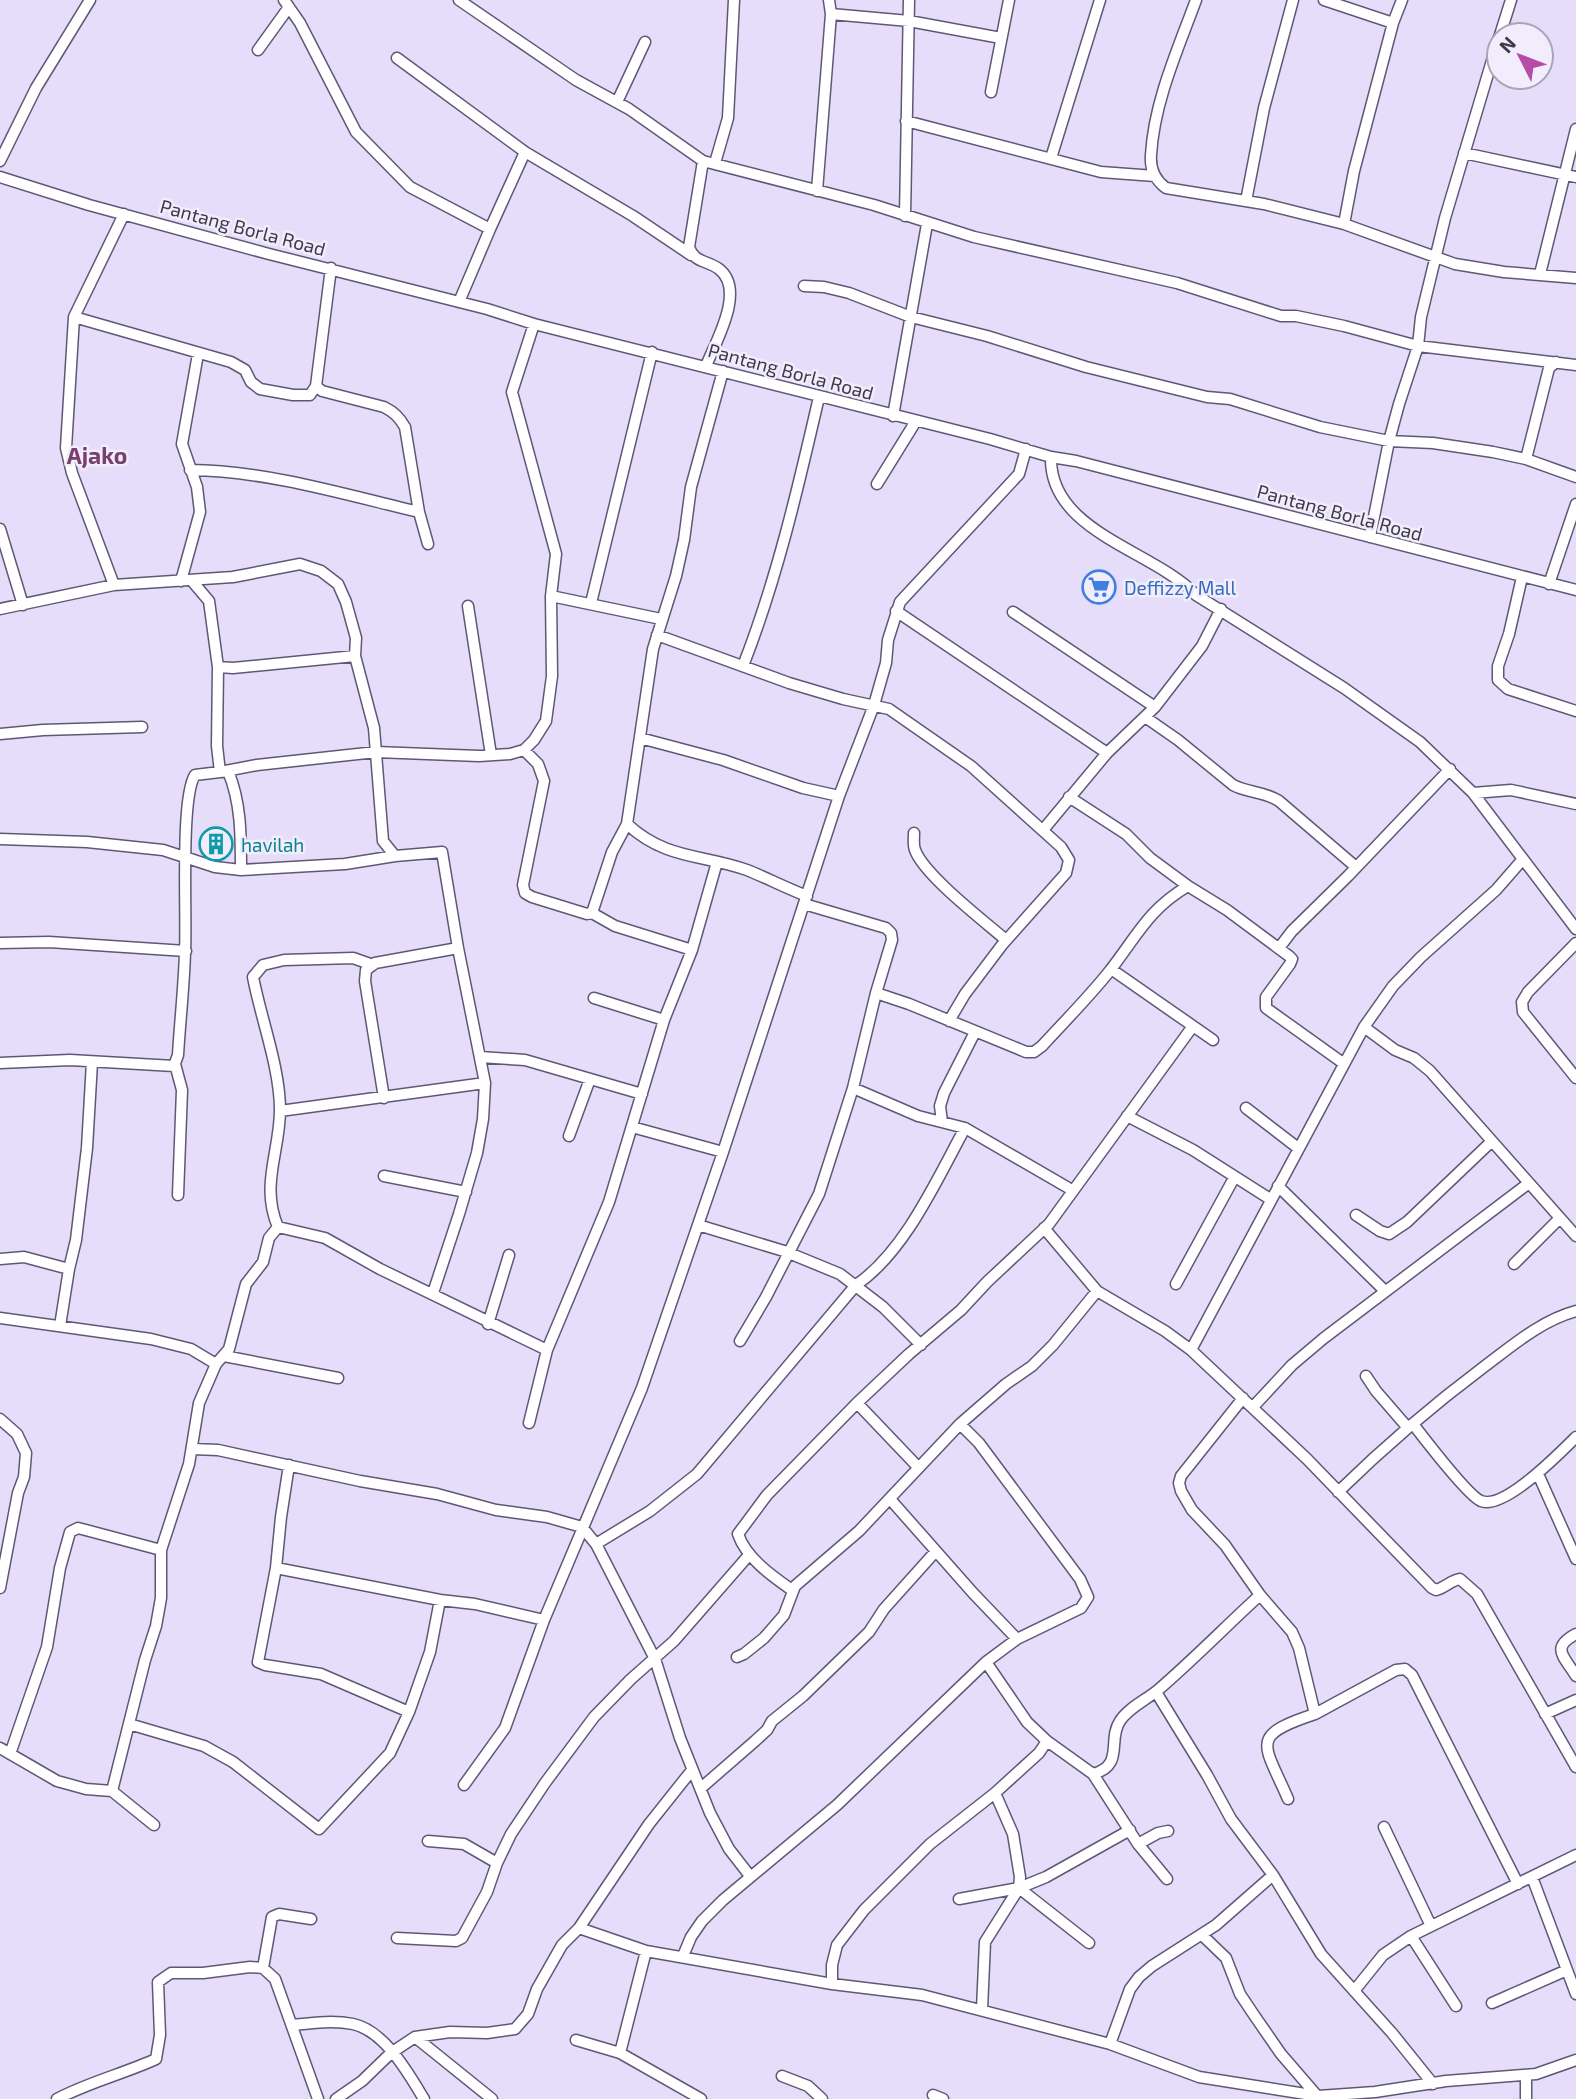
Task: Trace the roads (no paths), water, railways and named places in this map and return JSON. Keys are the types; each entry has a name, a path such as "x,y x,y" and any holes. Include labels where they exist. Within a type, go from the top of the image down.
{"street":[{"path":"0,161 36,88 90,0"},
{"path":"459,0 576,80 617,102 703,161 874,205 927,224 997,243 1177,283 1264,312 1344,326 1418,346 1576,365"},
{"path":"715,163 727,118 734,0"},
{"path":"817,191 831,14 829,0"},
{"path":"905,216 909,0"},
{"path":"991,92 1009,0"},
{"path":"1051,158 1100,0"},
{"path":"1196,0 1167,79 1155,128 1151,156 1155,176 1166,188 1246,201 1344,224 1455,264 1576,278"},
{"path":"1246,201 1265,108 1293,0"},
{"path":"1324,0 1393,23"},
{"path":"1344,224 1354,171 1393,23 1402,0"},
{"path":"1504,21 1511,0"},
{"path":"258,50 286,3 300,23 356,132 410,187 490,229"},
{"path":"831,14 909,22 1001,38"},
{"path":"617,102 645,42"},
{"path":"397,58 525,152 633,216 691,255 720,269 730,285 730,305 706,366"},
{"path":"1370,537 1389,441 1418,346 1421,317 1445,218 1485,83"},
{"path":"906,121 1107,173 1155,176"},
{"path":"1541,274 1576,129"},
{"path":"459,302 525,152"},
{"path":"1464,153 1576,177"},
{"path":"691,255 689,247 703,161"},
{"name":"Pantang Borla Road","path":"0,177 124,214 534,324 1576,590"},
{"path":"114,585 72,473 66,449 74,317 124,214"},
{"path":"893,416 927,224"},
{"path":"74,317 231,362 246,370 251,382 260,389 310,395 316,386 331,268"},
{"path":"804,286 849,293 911,317 987,336 1123,377 1207,397 1230,399 1320,427 1389,441 1433,443 1526,459 1576,477"},
{"path":"178,1195 182,1090 175,1064 186,951 186,855 192,780 195,775 376,752 491,755 524,750 546,721 552,676 551,596 556,554 512,392 534,324"},
{"path":"592,603 652,352"},
{"path":"186,581 200,512 197,487 182,444 198,354"},
{"path":"1526,459 1549,368 1556,362"},
{"path":"592,913 612,852 627,824 646,687 657,635 676,576 691,488 723,371"},
{"path":"316,386 322,391 384,407 393,411 400,419 405,427 419,512 428,544"},
{"path":"743,666 769,591 797,491 819,397"},
{"path":"877,484 916,421"},
{"path":"464,1785 505,1728 544,1620 642,1388 723,1152 839,796 874,705 886,663 888,640 896,611 900,602 1019,474 1026,449"},
{"path":"1051,457 1053,482 1067,506 1119,544 1183,582 1196,595 1394,722 1420,742 1473,793 1576,929"},
{"path":"190,470 219,470 290,481 419,512"},
{"path":"1549,584 1576,504"},
{"path":"0,529 23,605"},
{"path":"0,608 114,585 233,577 300,564 321,570 338,584 356,638 355,656 374,728 383,841 395,856"},
{"path":"1522,577 1509,634 1498,666 1498,680 1508,689 1576,711"},
{"path":"186,581 209,601 218,667 217,746 224,771 235,787 241,822 242,870"},
{"path":"551,596 661,619"},
{"path":"468,606 491,755"},
{"path":"1043,830 1107,753 1154,707 1202,646 1221,609"},
{"path":"896,611 1107,753"},
{"path":"1013,612 1154,707"},
{"path":"657,635 743,666 843,699 874,705 898,715 971,766 1061,847 1069,860 1066,873 1006,940 948,1021"},
{"path":"218,667 233,668 355,656"},
{"path":"1144,717 1178,740 1233,785 1269,794 1279,801 1356,867"},
{"path":"0,734 142,727"},
{"path":"640,738 723,760 803,788 839,796"},
{"path":"524,750 538,764 544,781 523,885 525,893 587,914 592,913 615,926 692,950"},
{"path":"1279,948 1292,931 1450,769"},
{"path":"1473,793 1511,790 1576,804"},
{"path":"1069,797 1126,834 1150,858 1227,910 1292,959 1266,997 1266,1008 1343,1063"},
{"path":"627,824 645,839 670,852 746,870 805,900 886,928 891,933 892,940 853,1088 819,1194 740,1341"},
{"path":"914,833 914,848 921,860 942,884 1006,940"},
{"path":"0,839 87,842 163,850 186,855 215,867 242,870 345,864 442,852 485,1083 483,1119 466,1192 433,1293"},
{"path":"1191,1350 1364,1027 1394,986 1421,957 1496,890 1523,859"},
{"path":"529,1423 547,1350 609,1202 664,1020 692,950 717,862"},
{"path":"876,993 1026,1052 1034,1052 1111,969 1133,936 1157,908 1188,886"},
{"path":"0,943 48,942 186,951"},
{"path":"1576,943 1528,992 1522,1002 1523,1012 1576,1078"},
{"path":"384,1098 365,981 366,970 373,965 458,948"},
{"path":"278,1227 270,1209 280,1111 272,1055 253,977 263,965 284,960 353,958 373,965"},
{"path":"1111,969 1213,1040"},
{"path":"594,998 664,1020"},
{"path":"792,1590 749,1555 738,1534 745,1524 767,1495 857,1403 961,1310 1044,1228 1193,1026"},
{"path":"1364,1027 1430,1071 1576,1236"},
{"path":"942,1122 940,1106 944,1093 975,1032"},
{"path":"480,1057 516,1058 642,1094"},
{"path":"0,1063 70,1060 162,1066 175,1064"},
{"path":"60,1326 76,1240 87,1148 92,1062"},
{"path":"569,1136 590,1079"},
{"path":"280,1111 485,1083"},
{"path":"853,1088 918,1116 965,1128 1072,1190"},
{"path":"1246,1108 1298,1148"},
{"path":"1127,1116 1193,1150 1270,1199"},
{"path":"632,1127 723,1152"},
{"path":"596,1544 650,1511 697,1474 856,1285 872,1275 899,1243 965,1128"},
{"path":"1356,1215 1389,1234 1406,1222 1492,1142"},
{"path":"384,1176 466,1192"},
{"path":"1176,1284 1234,1178"},
{"path":"1253,1407 1292,1365 1529,1183"},
{"path":"1278,1186 1385,1291"},
{"path":"1514,1264 1560,1218"},
{"path":"698,1225 789,1253 840,1274 883,1307 921,1345"},
{"path":"278,1227 325,1238 488,1324 547,1350"},
{"path":"112,1791 156,1626 161,1598 161,1550 172,1522 192,1449 193,1431 200,1404 233,1339 246,1284 263,1262 269,1238 278,1227"},
{"path":"1044,1228 1097,1291 1165,1331 1191,1350 1253,1407 1432,1588 1442,1589 1455,1580 1460,1580 1477,1594 1576,1767"},
{"path":"488,1324 509,1255"},
{"path":"0,1259 33,1259 69,1269"},
{"path":"737,1657 764,1638 784,1615 792,1590 859,1531 960,1424 1046,1352 1097,1291"},
{"path":"1338,1492 1455,1389 1533,1331 1560,1315 1576,1311"},
{"path":"0,1318 151,1339 220,1360 338,1378"},
{"path":"1366,1376 1376,1391 1482,1502 1496,1501 1538,1474 1576,1437"},
{"path":"1243,1398 1187,1468 1180,1483 1181,1491 1192,1510 1225,1545 1292,1632 1300,1648 1315,1714"},
{"path":"857,1403 918,1467"},
{"path":"0,1419 17,1434 26,1453 24,1477 18,1493 0,1588"},
{"path":"683,1956 702,1921 750,1876 837,1805 986,1662 1017,1639 1080,1608 1088,1597 1080,1579 979,1443 960,1424"},
{"path":"192,1449 218,1450 437,1494 496,1510 547,1517 582,1527 596,1544 654,1659 692,1770 729,1850 750,1876"},
{"path":"289,1465 276,1568 258,1659 260,1664 321,1674 410,1712"},
{"path":"1538,1474 1576,1559"},
{"path":"890,1499 1017,1639"},
{"path":"10,1754 47,1647 62,1560 70,1532 78,1528 161,1550"},
{"path":"701,1788 767,1730 772,1721 803,1696 869,1632 884,1609 936,1551"},
{"path":"397,1938 456,1941 462,1938 487,1892 497,1863 530,1804 594,1717 674,1641 749,1555"},
{"path":"276,1568 440,1600 475,1604 544,1620"},
{"path":"1093,1774 1101,1771 1112,1760 1120,1720 1156,1692 1261,1595"},
{"path":"129,1724 204,1746 233,1762 320,1829 390,1754 410,1712 430,1652 440,1600"},
{"path":"1576,1634 1564,1640 1560,1650 1576,1676"},
{"path":"986,1662 1027,1722 1047,1741 1093,1774 1139,1844 1167,1879"},
{"path":"1289,1799 1267,1750 1267,1738 1284,1724 1315,1714 1396,1670 1405,1669 1412,1675 1518,1884"},
{"path":"1156,1692 1231,1819 1273,1875 1321,1954 1392,2033 1433,2084"},
{"path":"1545,1714 1576,1700"},
{"path":"832,1984 832,1965 837,1945 864,1910 930,1844 995,1793 1039,1753 1047,1741"},
{"path":"0,1748 57,1782 86,1789 112,1791 154,1825"},
{"path":"336,2099 362,2081 391,2053 415,2037 450,2032 487,2033 515,2029 528,2014 537,1989 562,1945 579,1928 649,1824 692,1770"},
{"path":"982,2010 985,1942 1019,1888 1020,1877 1013,1834 995,1793"},
{"path":"1384,1827 1431,1926"},
{"path":"959,1899 1019,1888 1046,1877 1130,1830"},
{"path":"1139,1844 1158,1833 1168,1831"},
{"path":"428,1841 464,1844 497,1863"},
{"path":"1354,1991 1383,1955 1410,1936 1576,1855"},
{"path":"1110,2044 1130,1989 1139,1978 1152,1966 1202,1935 1273,1875"},
{"path":"1532,1877 1576,1994"},
{"path":"1019,1888 1090,1943"},
{"path":"264,1968 272,1917 279,1914 311,1919"},
{"path":"579,1928 646,1951 832,1984 922,1995 1110,2044 1199,2077 1319,2097 1397,2090 1454,2080 1526,2075 1576,2060"},
{"path":"1202,1935 1226,1958 1240,1994 1260,2024 1281,2054 1319,2097"},
{"path":"1410,1936 1456,2006"},
{"path":"620,2053 646,1951"},
{"path":"57,2099 85,2084 113,2077 156,2059 160,2035 158,1982 171,1973 203,1973 250,1967 264,1968 275,1979 318,2099"},
{"path":"1492,2003 1567,1970"},
{"path":"292,2025 318,2022 354,2024 378,2037 409,2074 424,2099"},
{"path":"415,2037 492,2099"},
{"path":"576,2040 620,2053 701,2099"},
{"path":"1526,2075 1526,2099"},
{"path":"782,2076 808,2086 822,2099"}],"place":[{"name":"Deffizzy Mall","path":"1099,587"},
{"name":"havilah","path":"216,844"}],"district":[{"name":"Ajako","path":"97,455"}]}
